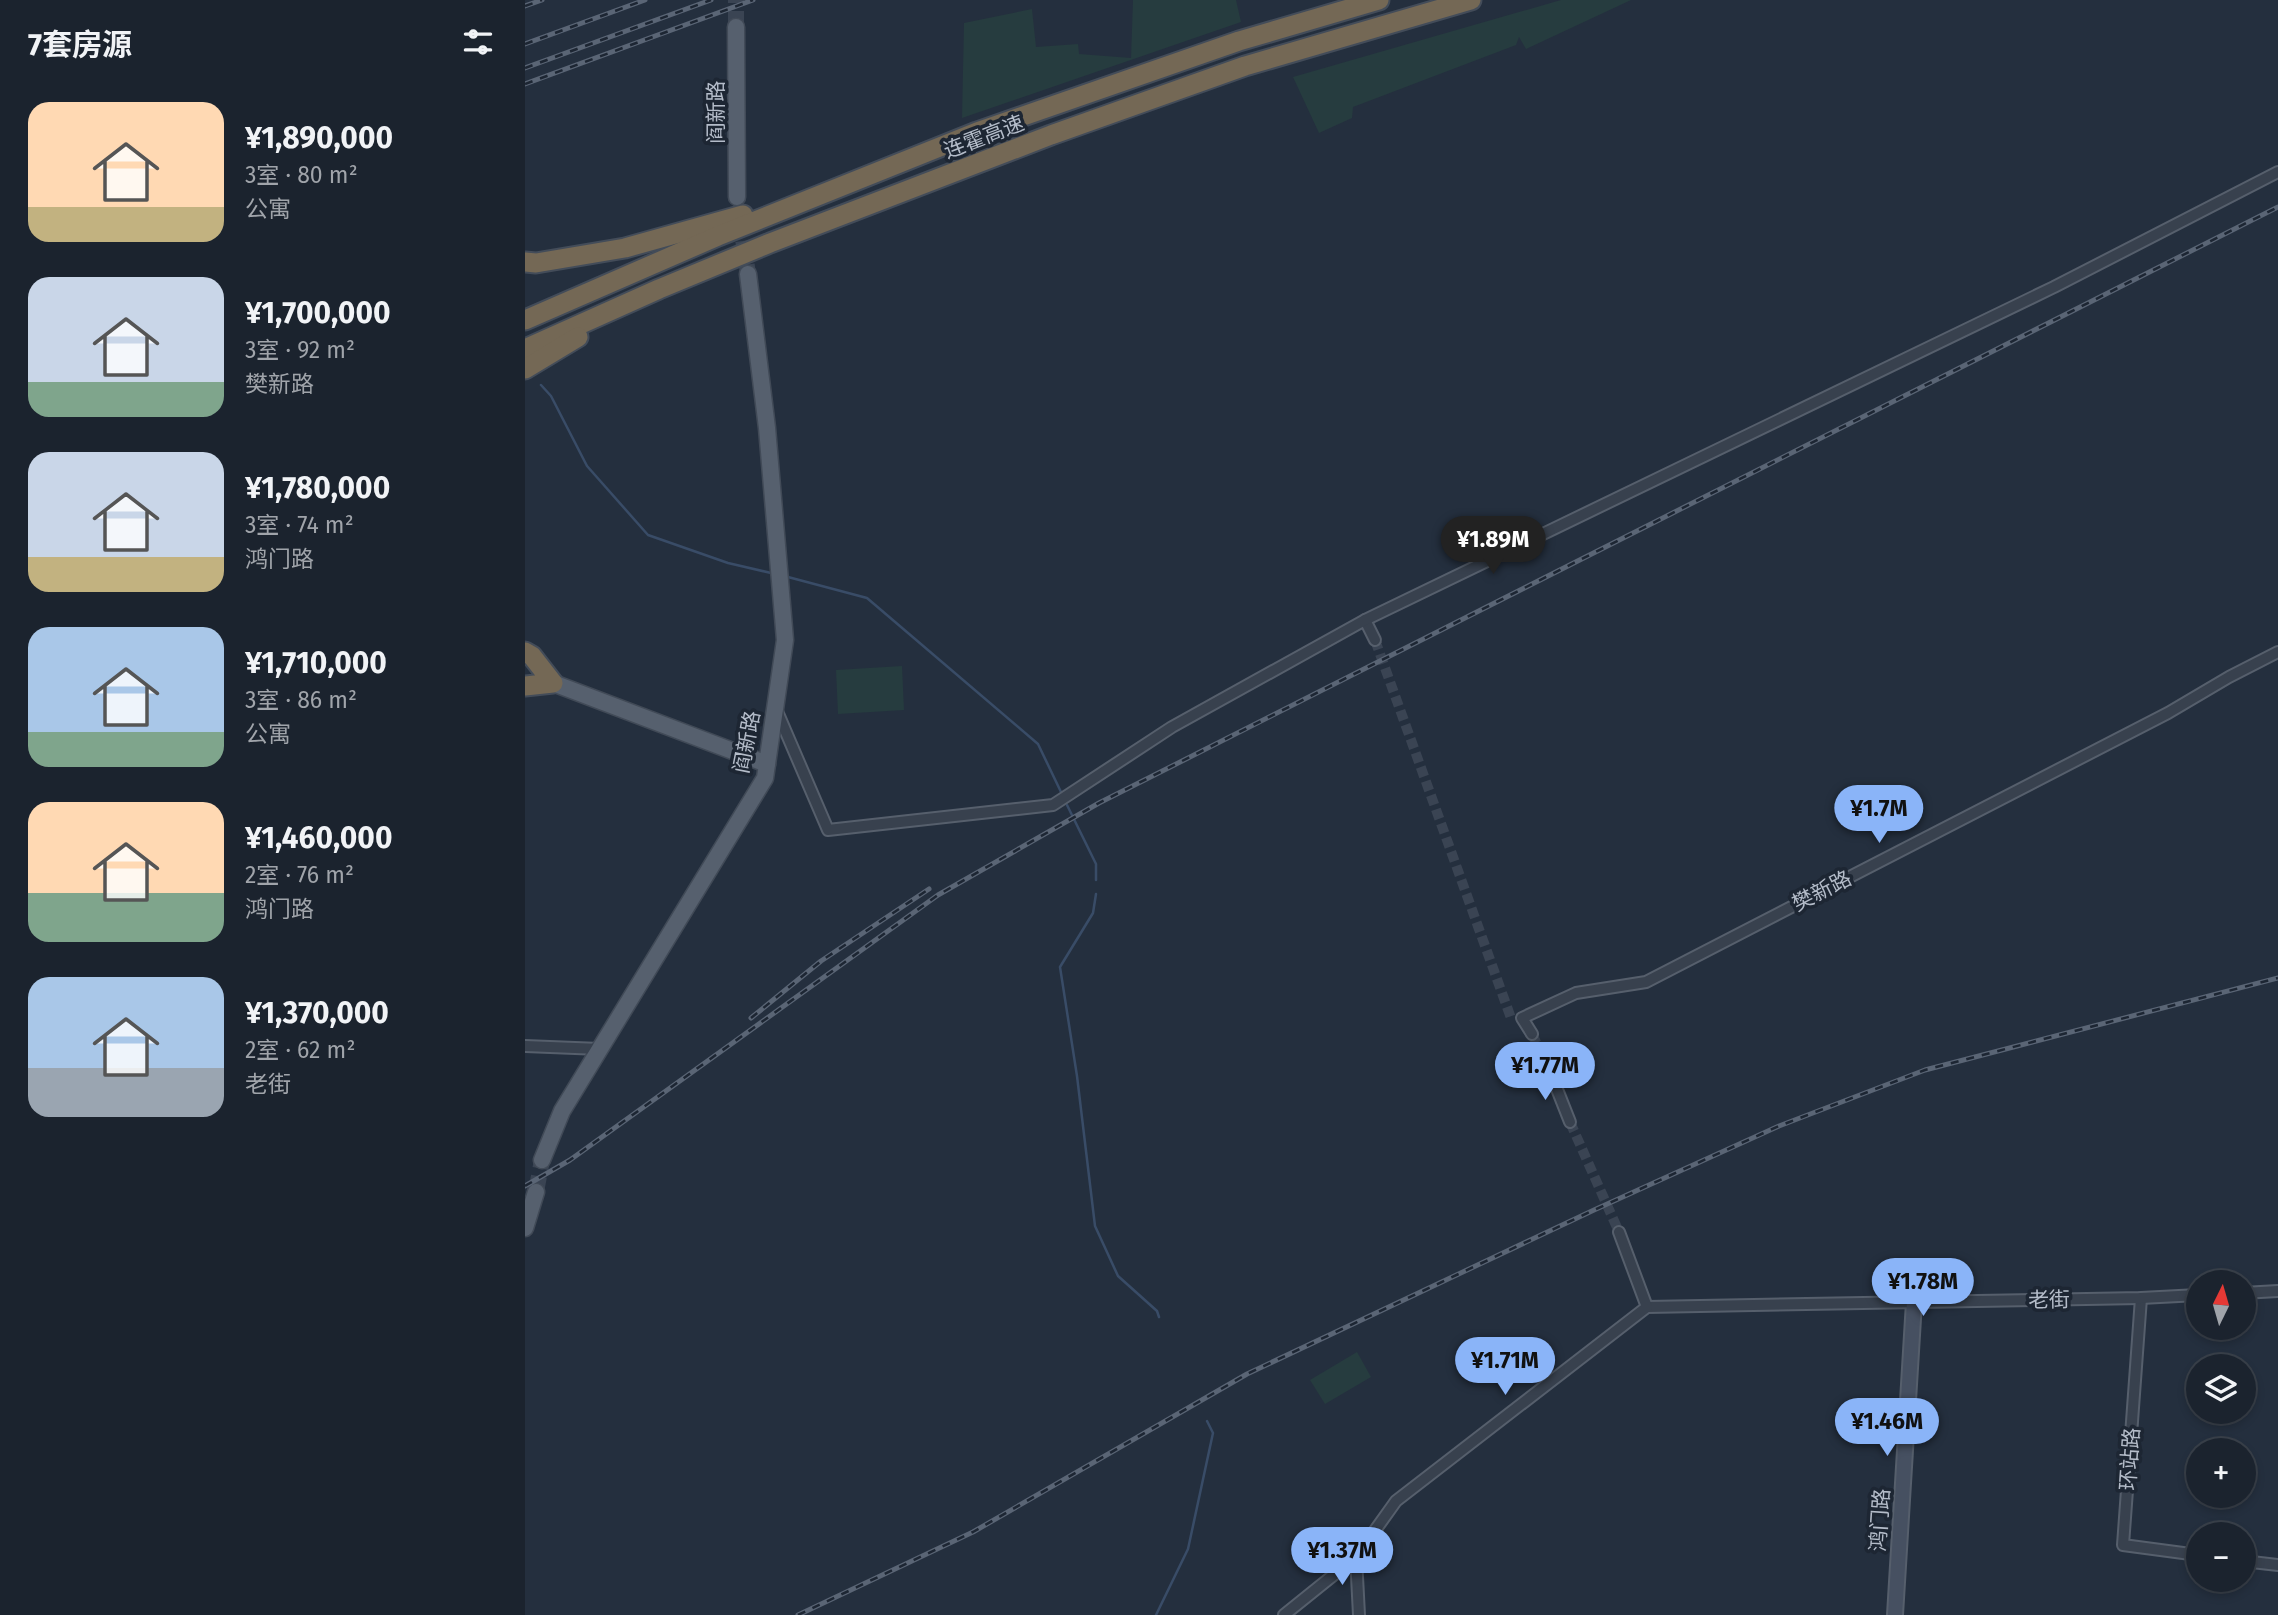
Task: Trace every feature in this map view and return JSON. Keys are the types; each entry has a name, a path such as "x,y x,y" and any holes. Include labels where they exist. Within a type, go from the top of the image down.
{"highway":[{"name":"连霍高速","path":"525,320 718,236 977,132 1239,41 1380,0"},
{"name":"连霍高速","path":"525,349 659,289 869,204 1219,75 1471,0"},
{"path":"525,262 536,263 625,248 838,188"},
{"path":"525,369 659,289"},
{"path":"525,652 532,656 553,682"},
{"path":"525,686 553,682"}],"main road":[{"name":"阎新路","path":"736,27 737,197"},
{"name":"阎新路","path":"543,1160 562,1111 765,778 785,640 767,428 748,274"},
{"path":"553,682 767,764"},
{"path":"525,1228 536,1192"}],"street":[{"path":"775,706 828,830 1053,806 1172,727 1365,620 2042,293 2278,172"},
{"path":"1365,620 1375,640"},
{"name":"樊新路","path":"1532,1034 1517,1018 1576,993 1646,982 2168,713 2278,652"},
{"path":"525,1046 600,1049"},
{"path":"1549,1069 1570,1122"},
{"path":"1284,1615 1356,1557 1396,1501 1647,1307 1619,1232"},
{"path":"2256,1292 2278,1291"},
{"name":"老街","path":"1647,1307 2186,1296"},
{"name":"环站路","path":"2141,1298 2123,1545 2186,1553"},
{"name":"鸿门路","path":"1895,1615 1914,1302"},
{"path":"1356,1557 1359,1615"},
{"path":"2256,1562 2278,1565"}],"green space":[{"path":"1133,0 1236,0 1241,22 962,118 964,23 1032,9 1036,47 1078,44 1079,54 1131,58"},
{"path":"1561,0 1631,0 1526,49 1519,37 1516,45 1353,107 1352,118 1319,133 1293,77"},
{"path":"902,666 904,710 838,714 836,670"},
{"path":"1357,1352 1371,1377 1325,1404 1310,1380"}],"waterway":[{"path":"541,385 551,396 587,466 648,535 728,563 771,573"},
{"path":"788,577 867,598 1038,744 1061,792"},
{"path":"1067,805 1096,864 1096,880"},
{"path":"1096,894 1093,913 1060,967 1077,1076 1095,1226 1118,1276 1157,1311 1159,1317"},
{"path":"1156,1615 1188,1549 1213,1433 1207,1421"}],"tunnel":[{"path":"736,0 736,27"},
{"path":"740,217 748,274"},
{"path":"1375,640 1511,1018"},
{"path":"1532,1034 1549,1069"},
{"path":"1570,1122 1619,1232"},
{"path":"536,1192 542,1160"}],"railway":[{"path":"525,6 542,0"},
{"path":"525,44 645,0"},
{"path":"525,68 711,0"},
{"path":"525,84 753,0"},
{"path":"525,1186 570,1160 938,895 1099,803 2278,207"},
{"path":"751,1018 821,961 929,889"},
{"path":"798,1615 973,1532 1247,1374 1779,1126 1925,1070 2278,978"}]}
